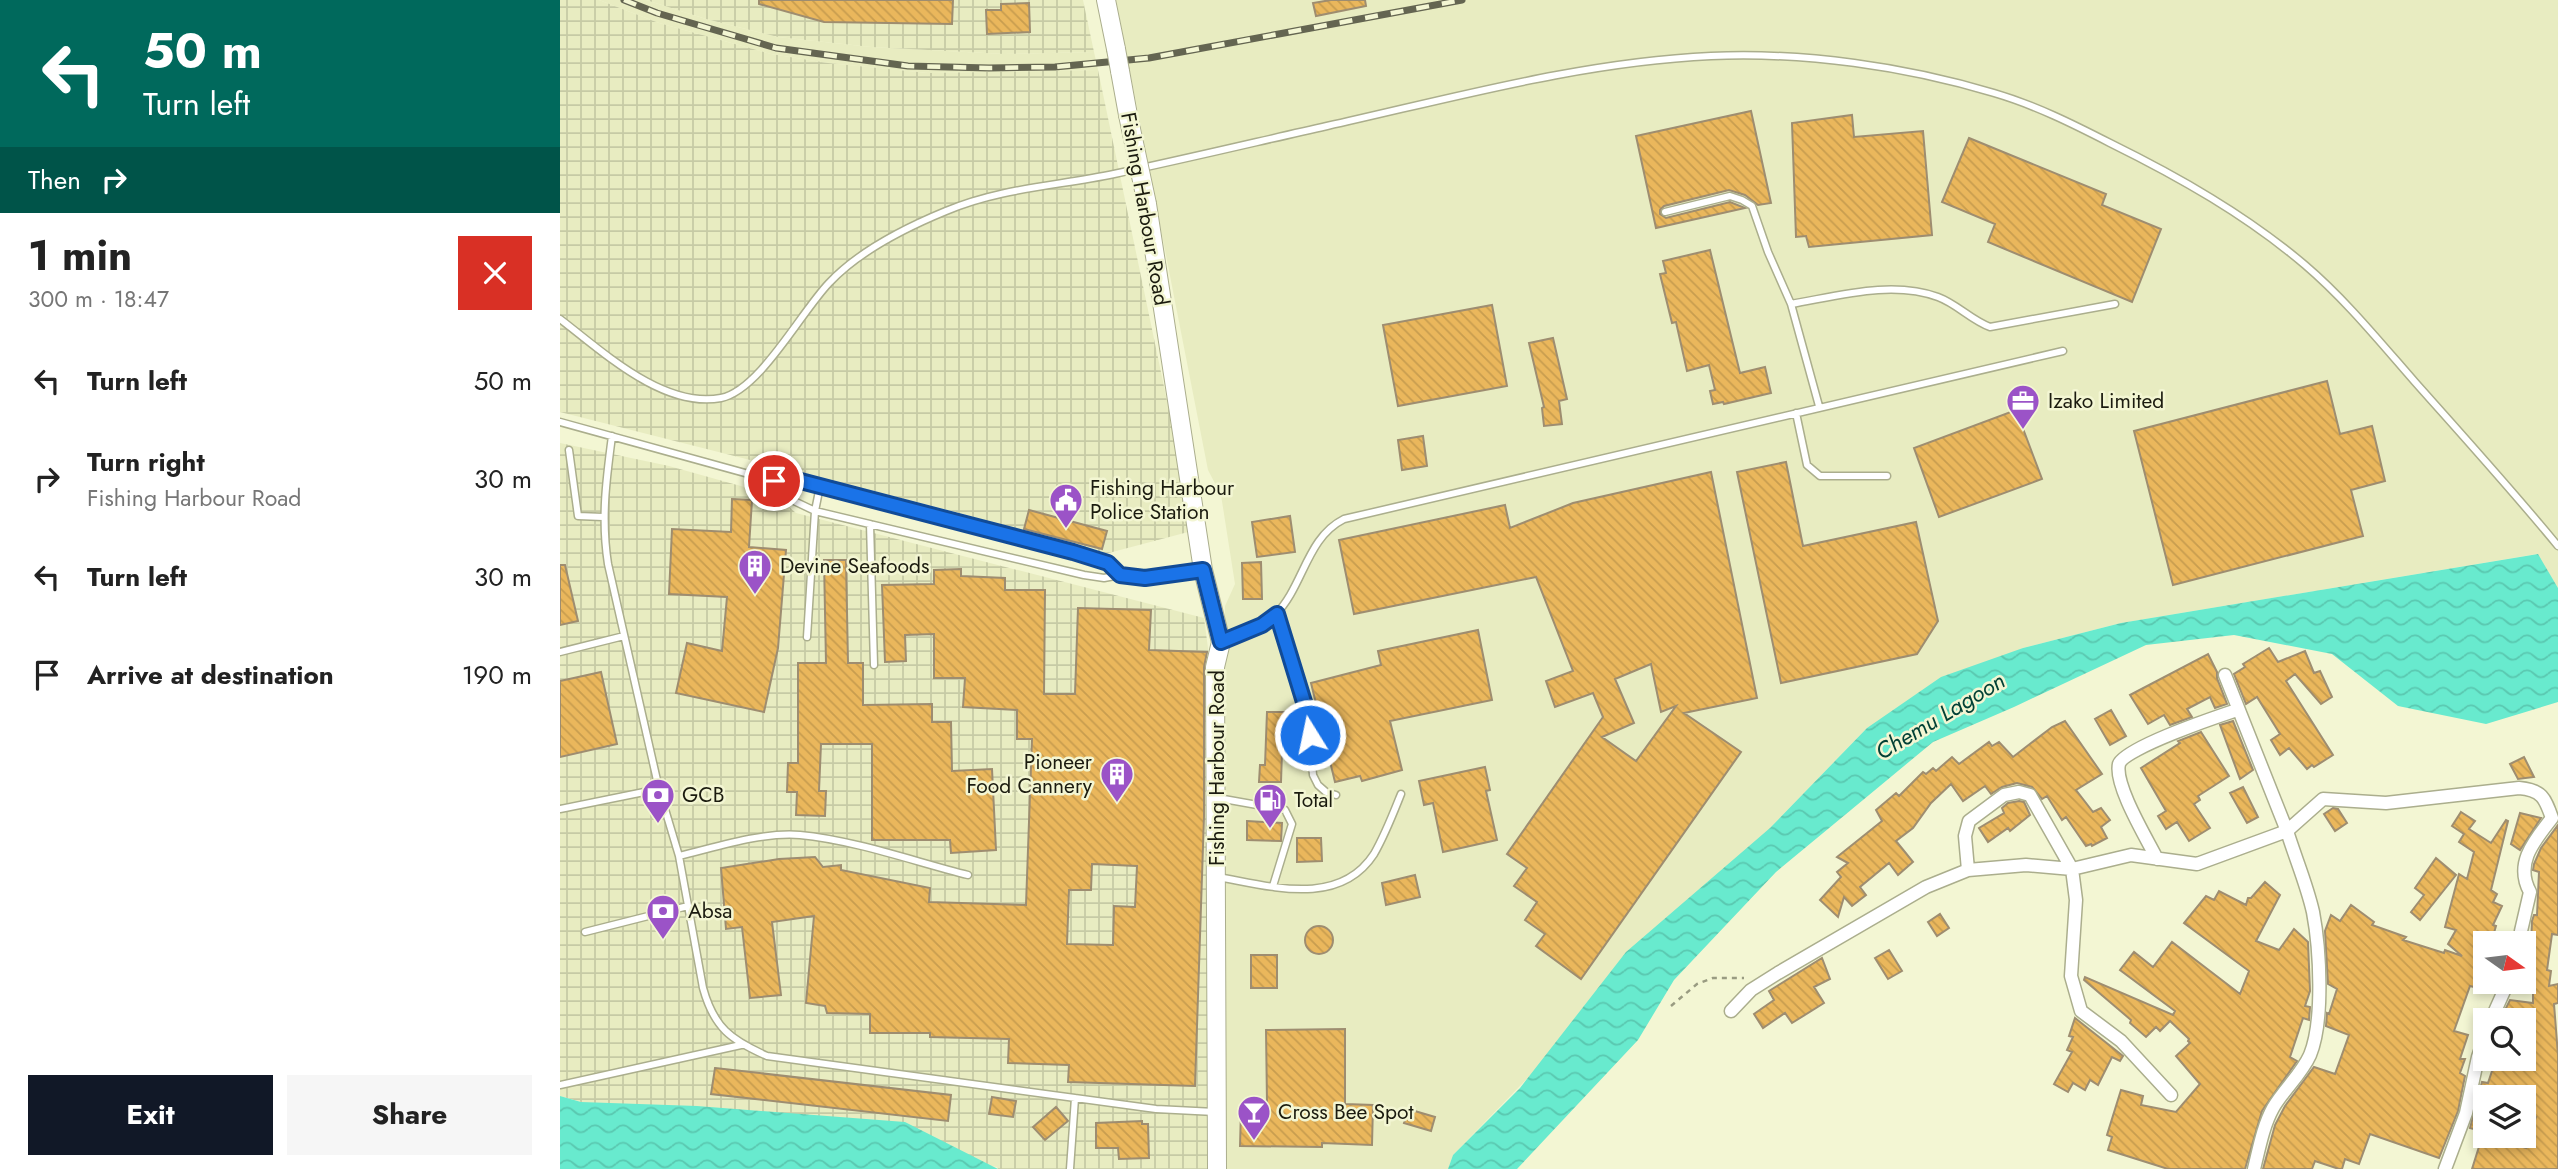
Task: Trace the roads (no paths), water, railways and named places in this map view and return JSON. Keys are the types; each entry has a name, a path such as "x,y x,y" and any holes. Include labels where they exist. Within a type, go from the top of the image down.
{"street":[{"name":"Fishing Harbour Road","path":"1106,0 1147,204 1203,570 1221,642 1215,667 1219,1112 1217,1169"},
{"path":"2225,675 2287,831 2313,912 2316,939 2319,1009 2315,1038 2309,1057 2274,1106 2254,1169"},
{"path":"2157,859 2120,783 2119,764 2124,757 2138,749 2185,728 2237,710"},
{"path":"1731,1011 1751,990 1778,973 1926,887 1968,870 2026,865 2072,869 2131,855 2197,864 2287,831 2323,799 2386,803 2519,788 2532,789 2545,798 2552,818 2527,851 2523,880 2530,891 2522,931"},
{"path":"1968,870 1965,836 1969,821 2004,795 2019,792 2030,795 2072,869 2076,900 2071,976 2081,1011 2121,1041 2171,1095"},
{"path":"2445,1169 2466,1113 2475,1071"}],"lane":[{"path":"560,319 642,380 698,399 724,398 742,389 758,373 827,285 867,251 944,212 1006,190 1108,175 1577,71 1713,56 1848,62 1994,93 2053,114 2175,175 2238,216 2306,266 2358,317 2558,547"},
{"path":"1665,212 1730,197 1752,206 1768,252 1791,304 1819,406"},
{"path":"1791,304 1881,289 1918,291 1940,298 1990,327 2115,304"},
{"path":"1221,642 1262,625 1277,614 1320,538 1331,526 1344,519 2063,351"},
{"path":"1796,413 1807,465 1812,471 1820,476 1887,476"},
{"path":"560,422 774,481 789,478 1097,558 1108,563 1120,575"},
{"path":"612,436 603,517 608,564 659,789 679,856 709,1010 724,1032 741,1045 767,1056 1156,1110 1219,1112"},
{"path":"569,450 578,516 603,517"},
{"path":"774,481 794,501 815,511 1084,575 1145,578 1203,570"},
{"path":"807,637 815,511 820,486"},
{"path":"870,524 874,665"},
{"path":"1277,614 1308,715 1313,775 1318,785 1326,792 1336,795"},
{"path":"560,652 624,636"},
{"path":"560,809 659,789"},
{"path":"1216,877 1289,889 1336,886 1360,870 1373,855 1401,794"},
{"path":"1216,797 1285,810 1292,824 1272,886"},
{"path":"679,856 765,837 800,835 847,844 968,875"},
{"path":"585,932 688,906"},
{"path":"560,1085 741,1045"},
{"path":"1070,1169 1075,1098"}],"water":[{"name":"Chemu Lagoon","path":"2538,554 2558,588 2558,702 2486,724 2398,706 2332,654 2234,635 2146,645 1933,742 1776,872 1674,980 1638,1040 1517,1169 1448,1169 1453,1155 1520,1088 1626,952 1770,828 1867,728 1941,677 2023,648 2121,623"},
{"path":"560,1096 581,1102 697,1106 905,1122 998,1169 560,1169"}],"railway":[{"path":"624,0 657,13 776,48 908,66 989,68 1055,67 1149,58 1462,0"}],"place":[{"name":"Izako Limited","path":"2023,431"},
{"name":"Fishing Harbour Police Station","path":"1066,530"},
{"name":"Devine Seafoods","path":"755,596"},
{"name":"Pioneer Food Cannery","path":"1117,804"},
{"name":"GCB","path":"658,825"},
{"name":"Total","path":"1270,830"},
{"name":"Absa","path":"663,941"},
{"name":"Cross Bee Spot","path":"1254,1142"}]}
